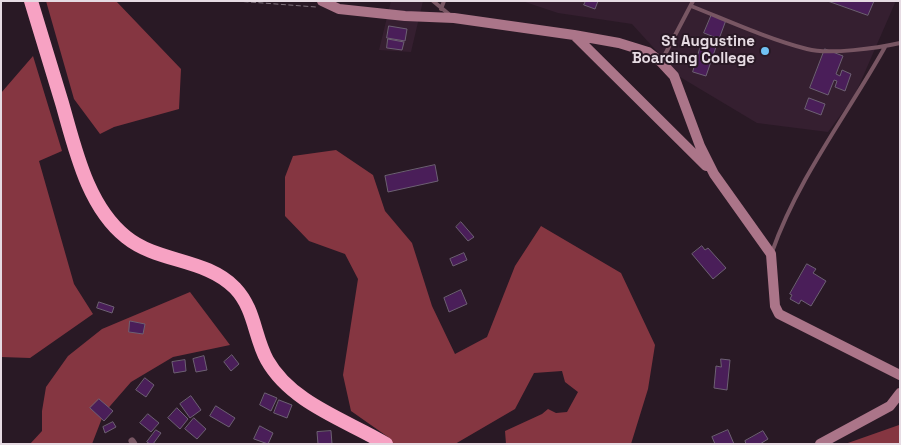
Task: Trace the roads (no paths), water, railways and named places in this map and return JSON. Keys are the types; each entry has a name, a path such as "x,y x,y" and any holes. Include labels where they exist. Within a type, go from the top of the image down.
{"highway":[{"path":"31,1 82,171 100,207 126,238 163,256 202,266 233,286 246,302 266,359 282,381 298,395 386,444"}],"street":[{"path":"321,4 339,9 404,16 454,18 574,35 636,47 661,62 674,76 700,146 714,174 771,254 775,306 780,314 900,375"},
{"path":"574,35 714,174"},
{"path":"820,444 890,406 900,394"}],"lane":[{"path":"433,1 454,18"},
{"path":"441,9 444,1"},
{"path":"661,62 692,3 754,31 809,50 885,47 900,43"},
{"path":"771,254 784,217 806,177 885,47"}],"place":[{"name":"St Augustine Boarding College","path":"765,51"}]}
